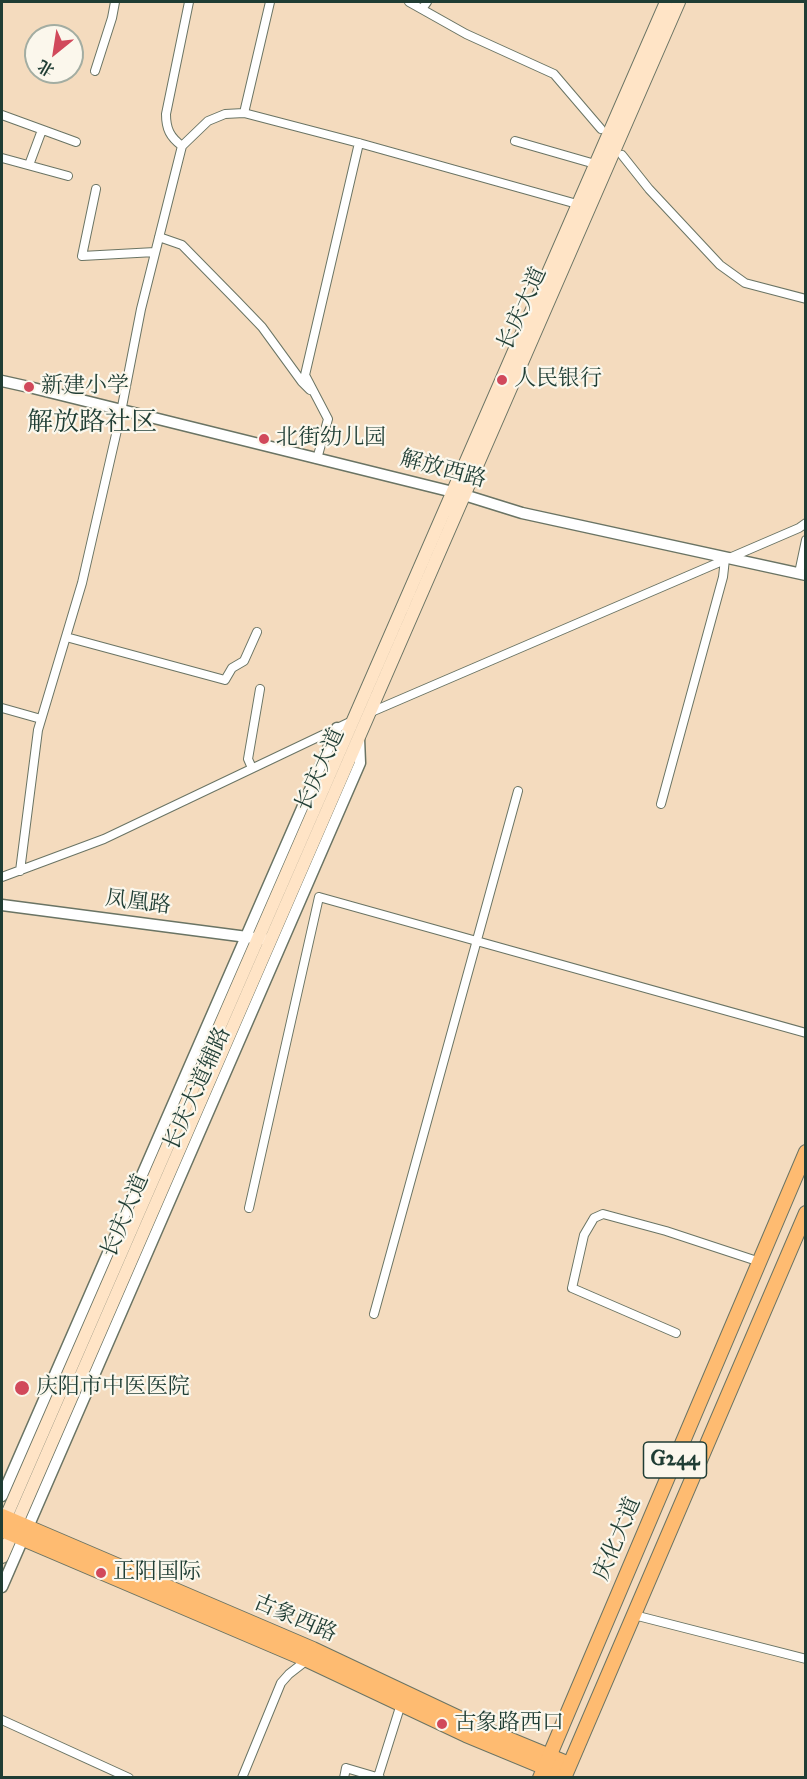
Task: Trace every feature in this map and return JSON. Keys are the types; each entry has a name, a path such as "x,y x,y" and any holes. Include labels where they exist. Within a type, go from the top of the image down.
{"main road":[{"name":"长庆大道","path":"256,941 369,713 577,204 666,2"},
{"name":"长庆大道","path":"2,1557 11,1527 256,941 353,721 680,2"},
{"name":"庆化大道","path":"545,1767 806,1152"},
{"name":"庆化大道","path":"566,1772 806,1213"},
{"name":"古象西路","path":"11,1527 307,1660 466,1735 545,1767 566,1772"},
{"name":"古象西路","path":"11,1527 313,1649 471,1724 545,1767"}],"street":[{"path":"95,71 115,2"},
{"path":"182,146 169,133 166,114 189,2"},
{"path":"244,113 270,2"},
{"path":"408,2 425,5 466,34 554,74 602,129"},
{"path":"20,870 38,730 82,584 122,407 141,309 182,146 208,121 225,114 244,113 577,204"},
{"path":"2,115 76,142"},
{"path":"29,165 42,130"},
{"path":"515,141 595,164"},
{"path":"318,456 328,419 305,375 359,143"},
{"path":"622,155 649,189 720,265 745,283 806,299"},
{"path":"2,158 68,176"},
{"path":"96,189 82,256 155,252"},
{"path":"159,237 182,245 262,327 302,382 316,395"},
{"name":"解放西路","path":"2,375 32,380 122,407"},
{"name":"解放西路","path":"2,381 122,407 460,490 522,513 803,571"},
{"path":"2,877 104,839 369,713 806,523"},
{"path":"803,571 806,540"},
{"path":"661,804 731,556"},
{"path":"66,637 225,680 232,668 244,662 257,632"},
{"path":"252,768 248,759 260,689"},
{"path":"2,708 41,720"},
{"name":"长庆大道辅路","path":"2,1496 256,941 337,728"},
{"name":"长庆大道辅路","path":"2,1587 11,1527 360,763 359,735"},
{"path":"374,1314 518,791"},
{"path":"249,1208 319,897 806,1033"},
{"name":"凤凰路","path":"2,905 256,941"},
{"name":"凤凰路","path":"2,912 256,941"},
{"path":"676,1333 572,1288 584,1234 594,1218 603,1214 634,1222 760,1262"},
{"path":"633,1615 806,1659"},
{"path":"242,1778 281,1683 307,1660"},
{"path":"344,1778 346,1768 379,1777 401,1704"},
{"path":"2,1720 129,1778"}],"place":[{"name":"人民银行","path":"502,380"},
{"name":"新建小学","path":"29,387"},
{"name":"北街幼儿园","path":"264,439"},
{"name":"庆阳市中医医院","path":"22,1388"},
{"name":"正阳国际","path":"101,1573"},
{"name":"古象路西口","path":"442,1724"}],"district":[{"name":"解放路社区","path":"92,424"}]}
